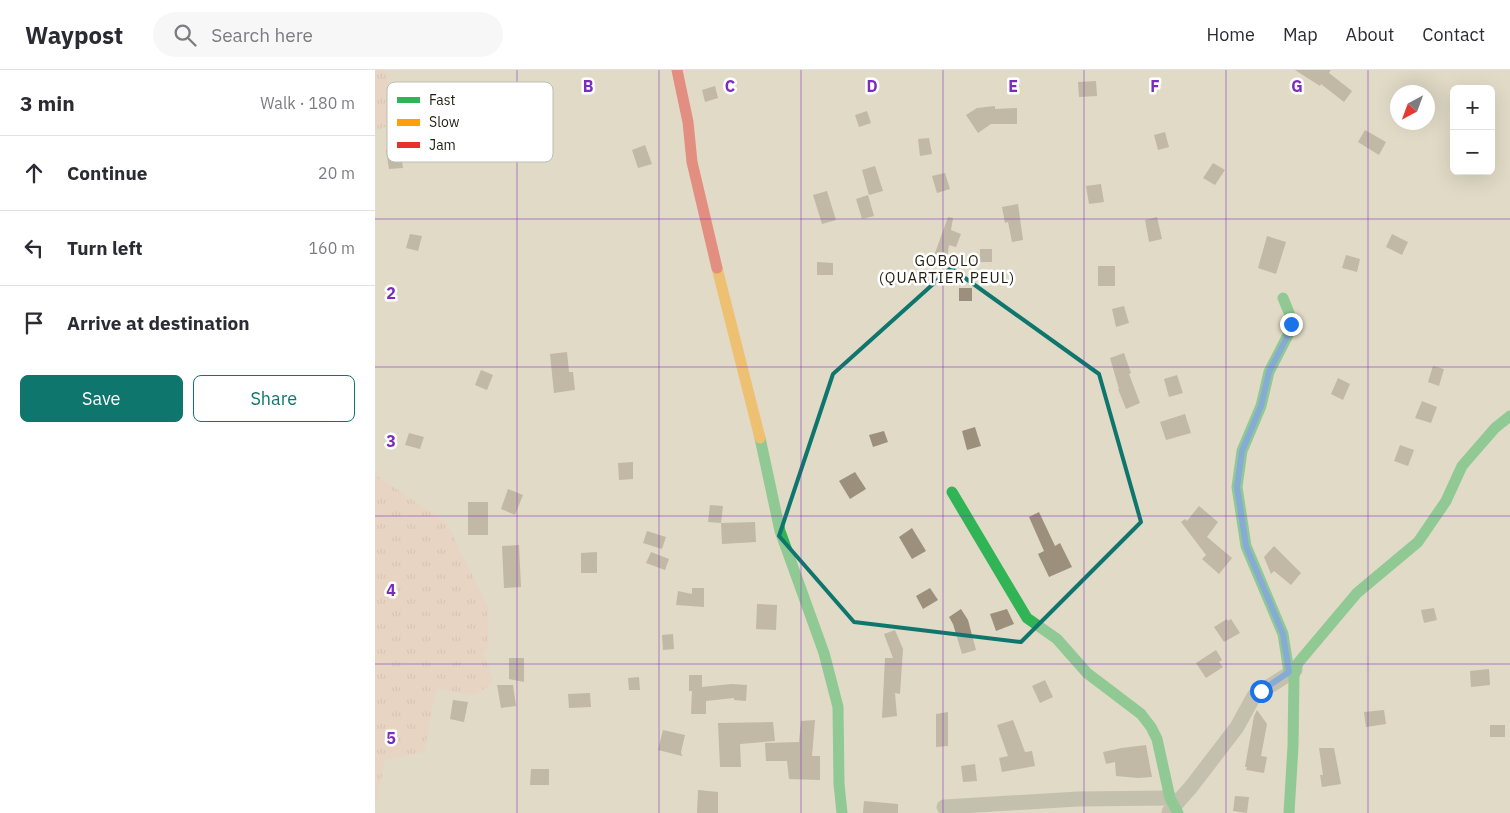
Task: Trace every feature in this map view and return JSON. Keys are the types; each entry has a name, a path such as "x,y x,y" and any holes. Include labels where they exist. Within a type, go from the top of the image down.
{"street":[{"path":"677,70 688,122 692,162 761,440 780,531 824,653 838,707 839,784 842,813"},
{"path":"1283,298 1290,315 1289,333 1269,372 1261,406 1242,451 1237,487 1246,546 1283,634 1292,671 1289,813"},
{"path":"1173,808 1237,727 1254,696 1292,671 1357,593 1418,542 1446,501 1462,466 1477,446 1510,416"},
{"path":"951,492 1027,618 1057,639 1087,673 1141,714 1151,727 1157,738 1173,808"},
{"path":"944,808 1078,799 1173,808"}],"highlighted area":[{"path":"951,268 1099,374 1141,522 1021,642 854,622 779,536 833,374"}],"green space":[{"path":"375,70 386,70 388,82 387,126 375,131"},
{"path":"375,475 446,522 488,607 488,647 483,653 493,680 491,684 474,695 436,689 424,752 385,760 376,805 375,805"}],"building":[{"path":"1295,70 1331,70 1329,73 1352,91 1344,102 1321,84 1320,86"},
{"path":"1096,81 1097,96 1079,97 1078,82"},
{"path":"715,86 718,98 705,102 702,90"},
{"path":"995,106 995,109 1017,108 1017,124 991,124 978,133 966,115 977,108"},
{"path":"867,111 871,123 859,127 855,115"},
{"path":"1365,130 1386,142 1379,155 1358,142"},
{"path":"1165,132 1169,147 1158,150 1154,135"},
{"path":"929,138 932,154 920,156 918,139"},
{"path":"645,145 652,164 638,168 632,150"},
{"path":"388,162 402,162 403,168 389,169"},
{"path":"1213,163 1225,170 1215,185 1203,178"},
{"path":"875,166 883,191 869,195 862,170"},
{"path":"945,173 950,189 937,193 932,176"},
{"path":"1101,184 1104,202 1089,204 1086,186"},
{"path":"827,191 836,220 822,224 813,195"},
{"path":"868,195 874,216 862,219 856,199"},
{"path":"1018,204 1023,240 1012,242 1008,222 1005,223 1002,207"},
{"path":"948,217 953,218 951,230 961,234 956,247 949,245 946,266 931,264"},
{"path":"1157,217 1162,239 1149,242 1145,220"},
{"path":"410,234 422,236 418,251 406,248"},
{"path":"1392,234 1408,242 1402,255 1386,247"},
{"path":"1267,236 1286,242 1276,274 1258,268"},
{"path":"980,249 992,249 992,262 980,262"},
{"path":"1346,255 1360,259 1357,272 1342,268"},
{"path":"817,262 833,263 833,275 817,275"},
{"path":"1098,266 1115,266 1115,286 1098,286"},
{"path":"959,288 972,288 972,301 959,301"},
{"path":"1124,306 1129,323 1116,327 1112,309"},
{"path":"567,352 569,372 573,372 575,390 554,393 550,354"},
{"path":"1124,353 1131,373 1129,374 1140,403 1126,409 1118,389 1110,358"},
{"path":"1433,366 1444,369 1439,386 1428,382"},
{"path":"481,370 493,375 487,390 475,385"},
{"path":"1177,375 1183,393 1169,397 1164,379"},
{"path":"1338,378 1350,384 1343,400 1331,394"},
{"path":"1422,401 1437,407 1431,423 1415,418"},
{"path":"1185,414 1191,433 1166,440 1160,422"},
{"path":"975,427 981,446 967,450 962,431"},
{"path":"884,431 888,442 873,447 869,435"},
{"path":"409,433 424,437 420,449 405,445"},
{"path":"1400,445 1414,450 1408,466 1394,461"},
{"path":"633,462 633,479 619,480 618,463"},
{"path":"855,472 866,489 850,499 839,481"},
{"path":"508,489 523,495 515,515 501,509"},
{"path":"468,502 488,502 488,535 468,535"},
{"path":"710,505 723,506 721,523 708,522"},
{"path":"1199,506 1218,522 1207,537 1232,558 1219,574 1202,559 1206,555 1181,522 1185,519 1187,521"},
{"path":"1039,512 1055,546 1060,543 1072,567 1049,577 1038,554 1044,551 1029,517"},
{"path":"755,522 756,542 722,544 721,523"},
{"path":"912,528 926,551 912,559 899,537"},
{"path":"647,531 666,537 662,549 643,543"},
{"path":"519,545 521,587 504,588 502,546"},
{"path":"1274,546 1301,573 1291,585 1274,571 1271,574 1264,557"},
{"path":"597,552 597,573 581,573 581,553"},
{"path":"651,552 669,559 665,570 646,563"},
{"path":"692,588 704,588 704,607 676,605 678,591 692,594"},
{"path":"930,588 938,600 923,609 916,596"},
{"path":"757,604 777,605 776,630 756,629"},
{"path":"1434,608 1437,620 1424,623 1421,610"},
{"path":"961,609 968,620 976,650 962,654 949,617"},
{"path":"1007,609 1014,624 996,631 990,614"},
{"path":"1227,619 1228,621 1231,619 1240,633 1224,642 1214,627"},
{"path":"895,630 903,649 900,694 895,693 897,716 882,718 885,658 893,658 884,634"},
{"path":"673,634 674,649 663,650 662,635"},
{"path":"1216,650 1222,660 1219,662 1223,667 1206,678 1196,663"},
{"path":"509,658 524,658 524,682 509,679"},
{"path":"1489,669 1490,685 1471,687 1470,671"},
{"path":"689,675 702,675 702,687 731,684 747,685 746,701 734,700 734,698 706,701 706,714 691,714 692,691 689,691"},
{"path":"639,677 640,690 629,690 628,678"},
{"path":"1045,680 1053,697 1040,703 1032,686"},
{"path":"497,685 513,685 516,706 501,708"},
{"path":"590,693 591,707 569,708 568,694"},
{"path":"453,700 468,702 464,722 450,719"},
{"path":"1257,710 1267,724 1261,756 1267,757 1264,773 1246,770 1247,767 1245,767 1254,716"},
{"path":"1384,710 1386,724 1366,727 1364,712"},
{"path":"948,712 948,746 936,747 936,714"},
{"path":"815,720 812,756 820,756 820,780 789,779 787,761 766,761 765,743 799,742 801,721"},
{"path":"1013,720 1025,752 1032,751 1035,766 1002,772 999,758 1008,756 997,725"},
{"path":"773,722 775,741 740,744 741,767 720,767 718,723"},
{"path":"1490,725 1505,725 1505,737 1490,737"},
{"path":"663,730 685,735 681,752 682,756 658,750"},
{"path":"1146,745 1152,777 1116,776 1115,762 1106,764 1103,752"},
{"path":"1319,748 1334,748 1341,784 1322,787 1320,775 1323,775"},
{"path":"975,764 977,781 963,782 961,766"},
{"path":"531,769 549,769 549,785 530,785"},
{"path":"698,790 718,792 718,813 697,813"},
{"path":"1235,796 1249,797 1247,813 1233,811"},
{"path":"864,801 898,804 898,813 863,813"}],"traffic: fast":[{"path":"1283,298 1290,315 1289,333 1269,372 1261,406 1242,451 1237,487 1246,546 1283,634 1289,672"},
{"path":"1289,813 1293,746 1294,676 1298,663 1357,593 1418,542 1446,501 1462,466 1495,428 1510,416"},
{"path":"760,438 780,531 824,653 838,707 839,784 842,813"},
{"path":"952,492 1027,618 1057,639 1087,673 1141,714 1151,727 1157,739 1170,798 1178,813"}],"traffic: slow":[{"path":"717,268 760,438"}],"traffic: jam":[{"path":"677,70 688,122 692,162 717,268"}],"district":[{"name":"GOBOLO (QUARTIER PEUL)","path":"947,268"}],"route":[{"path":"1261,691 1289,672 1283,634 1246,546 1237,487 1242,451 1263,401 1269,372 1289,333 1291,324"}]}
